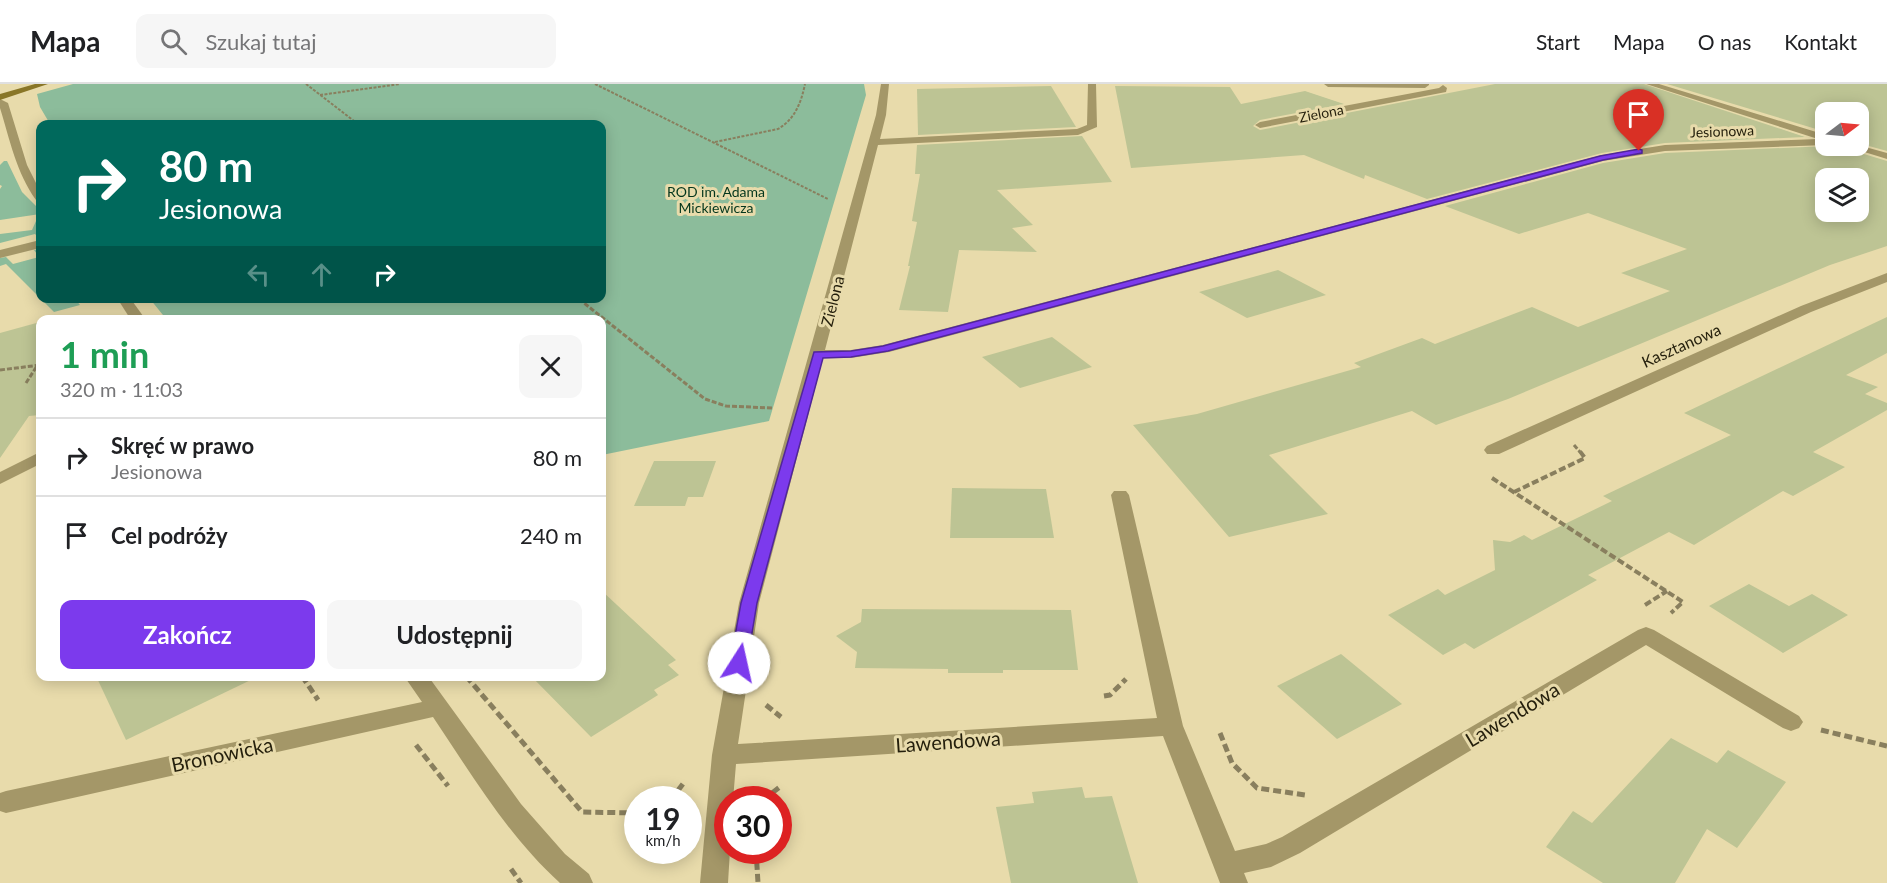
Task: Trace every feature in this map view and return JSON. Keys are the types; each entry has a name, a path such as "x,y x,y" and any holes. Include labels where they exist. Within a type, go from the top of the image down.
{"main road":[{"path":"0,97 44,84"}],"street":[{"name":"Zielona","path":"714,883 724,755 749,603 884,104 885,84"},
{"path":"874,142 1087,130 1092,127 1093,120 1092,84"},
{"name":"Zielona","path":"1260,125 1444,89 1425,85 1328,84"},
{"name":"Zielona","path":"1351,84 1383,101"},
{"path":"1650,84 1815,136"},
{"path":"0,102 3,103 12,129 24,173 36,192"},
{"name":"Jesionowa","path":"818,354 851,354 884,349 1610,156 1682,147 1815,141"},
{"path":"1869,151 1887,156"},
{"path":"0,254 36,245"},
{"name":"Kasztanowa","path":"1493,450 1806,309 1887,278"},
{"path":"0,479 36,459"},
{"name":"Lawendowa","path":"1120,495 1171,726 1230,874 1291,845 1646,635"},
{"path":"1646,635 1791,722"},
{"path":"419,681 522,825 549,857 579,883"},
{"name":"Bronowicka","path":"6,802 439,707"},
{"name":"Lawendowa","path":"724,755 1171,726"}],"path":[{"path":"306,84 352,120"},
{"path":"320,95 400,84"},
{"path":"595,84 835,202"},
{"path":"714,142 778,129 787,125 798,110 805,84"},
{"path":"584,303 599,315"},
{"path":"606,320 705,399 739,407 802,408"},
{"path":"0,370 36,365"},
{"path":"26,383 36,369"},
{"path":"1493,450 1466,461 1683,602 1646,635"},
{"path":"1636,610 1667,591"},
{"path":"1099,698 1110,695 1126,680 1126,670"},
{"path":"470,681 582,812 624,813"},
{"path":"766,705 784,718"},
{"path":"1791,722 1887,746"},
{"path":"1220,733 1232,763 1257,788 1302,796 1314,794"},
{"path":"404,744 415,744 451,789"},
{"path":"782,786 788,782"},
{"path":"504,860 521,883"},
{"path":"757,864 758,883"}],"green space":[{"name":"ROD im. Adama Mickiewicza","path":"73,84 864,84 866,95 769,421 606,454 606,315 163,315 153,303 606,303 606,120 48,120 40,107 37,94"},
{"path":"7,161 22,192 36,206 36,215 0,220 0,189 2,186 0,185 0,165"},
{"path":"36,221 36,235 0,243 0,234 32,230"},
{"path":"6,257 13,264 36,258 36,294 6,264 0,266 0,258"},
{"path":"45,303 78,303 80,305 54,312"}],"building":[{"path":"1495,84 1644,84 1805,137 1665,143 1602,153 1427,199 1365,175 1364,179 1304,155 1131,168 1115,86 1230,87 1241,104 1305,91 1344,104 1260,120 1253,126 1260,130"},
{"path":"1667,84 1887,84 1887,151 1869,146 1869,102 1815,102 1815,129"},
{"path":"1051,86 1076,127 918,135 917,89"},
{"path":"1082,136 1112,182 997,190 1033,225 1012,228 1037,252 959,250 948,312 899,310 910,266 908,266 917,222 912,221 920,174 915,174 917,145"},
{"path":"1815,147 1815,156 1869,156 1887,161 1887,246 1830,265 1508,399 1436,425 1412,411 1269,455 1328,514 1229,537 1133,425 1197,414 1361,367 1354,363 1422,338 1435,344 1532,307 1578,327 1670,291 1621,273 1687,249 1588,213 1519,234 1445,206 1603,163 1665,153"},
{"path":"1278,270 1326,295 1247,318 1199,292"},
{"path":"1887,317 1887,353 1846,375 1878,387 1865,394 1887,403 1887,410 1813,452 1845,467 1793,496 1783,491 1694,545 1669,532 1588,575 1597,580 1474,649 1465,643 1443,655 1388,615 1438,589 1445,595 1495,570 1493,540 1510,542 1524,535 1532,540 1612,501 1603,496 1731,435 1684,413"},
{"path":"36,323 36,415 29,416 0,458 0,333"},
{"path":"1052,337 1092,367 1020,388 982,357"},
{"path":"654,461 716,461 703,497 688,497 685,506 634,506"},
{"path":"952,488 1046,489 1054,538 950,538"},
{"path":"1749,584 1789,606 1812,594 1848,615 1783,653 1709,606"},
{"path":"606,595 676,660 668,665 679,675 654,690 658,695 591,737 536,681 606,681"},
{"path":"862,609 1071,610 1078,670 948,673 948,669 855,668 857,652 836,636 861,622"},
{"path":"1341,654 1402,704 1337,739 1277,686"},
{"path":"98,681 249,681 126,740"},
{"path":"1671,738 1717,763 1728,750 1786,782 1737,848 1707,829 1675,883 1603,883 1546,847 1573,811 1592,823"},
{"path":"1082,787 1085,798 1112,796 1138,883 1011,883 996,807 1034,803 1032,792"}],"route":[{"path":"739,663 749,603 818,354 838,355 884,349 1602,158 1639,151"}]}
